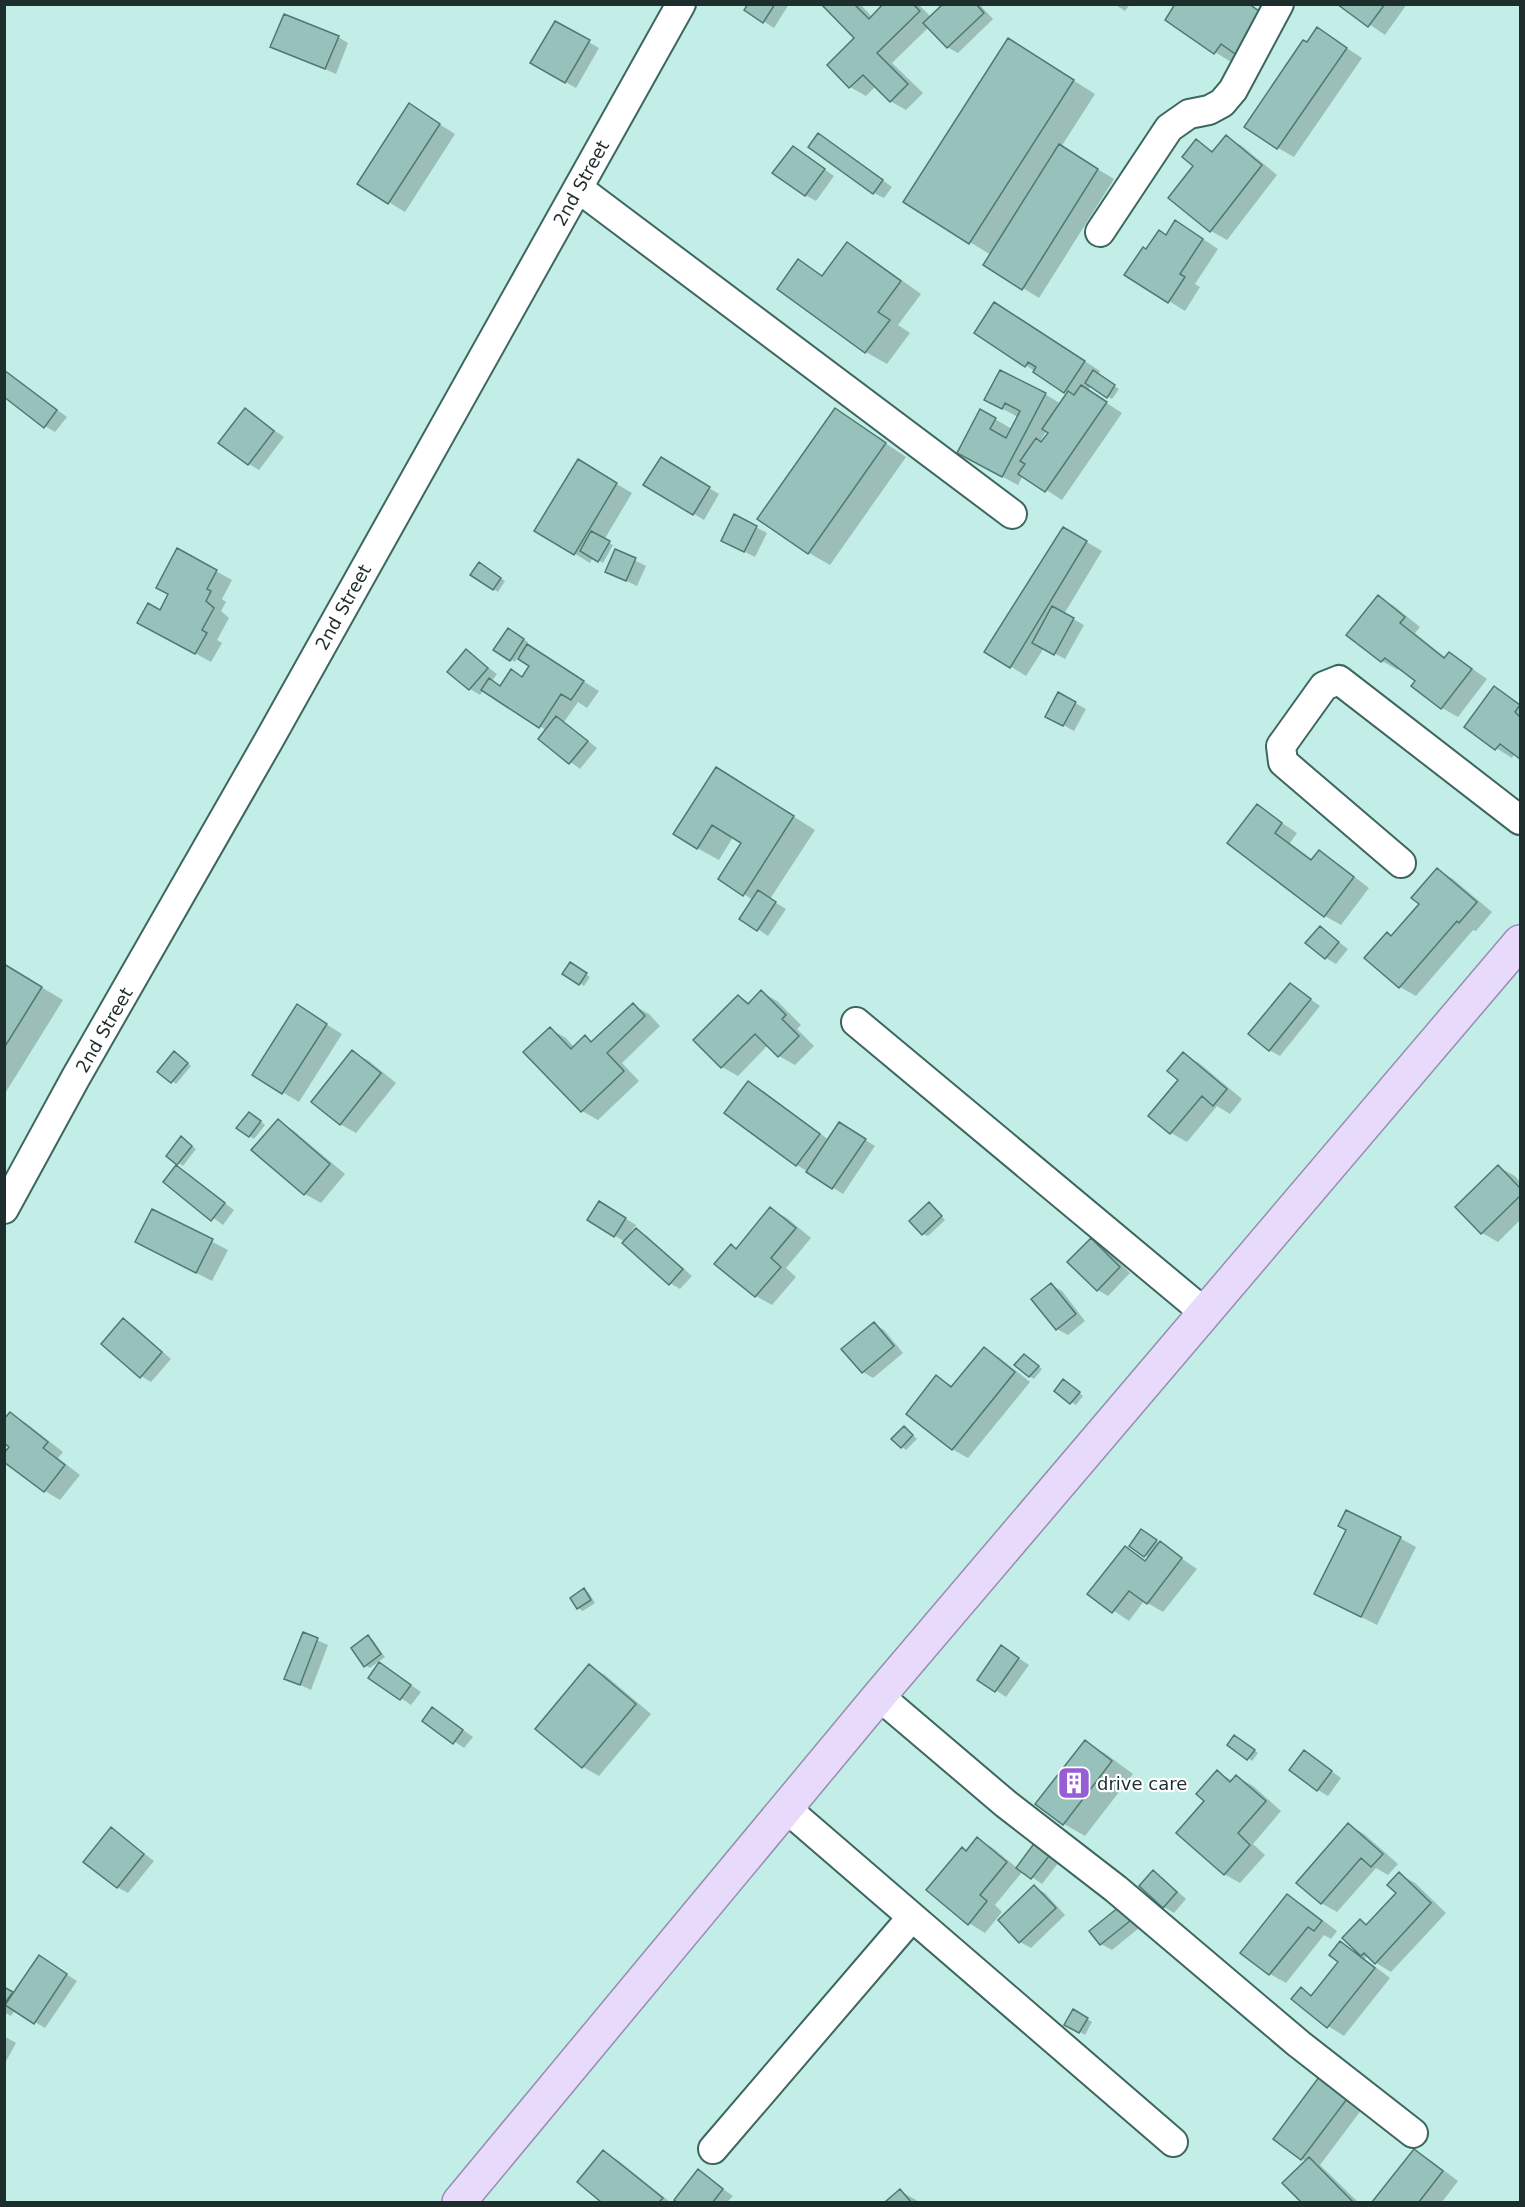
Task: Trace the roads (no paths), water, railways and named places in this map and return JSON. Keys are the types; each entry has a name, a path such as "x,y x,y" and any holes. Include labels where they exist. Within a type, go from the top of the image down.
{"main road":[{"path":"470,2199 879,1696 1521,942"}],"street":[{"name":"2nd Street","path":"4,1209 76,1077 274,730 681,4"},
{"path":"1100,232 1169,128 1189,114 1209,110 1222,103 1233,90 1279,4"},
{"path":"578,188 1012,514"},
{"path":"1401,863 1283,762 1281,746 1324,686 1339,680 1521,820"},
{"path":"856,1022 1205,1313"},
{"path":"879,1696 1006,1804 1116,1889 1299,2044 1413,2133"},
{"path":"787,1809 1173,2142"},
{"path":"713,2149 912,1917"}],"place":[{"name":"drive care","path":"1074,1783"}]}
